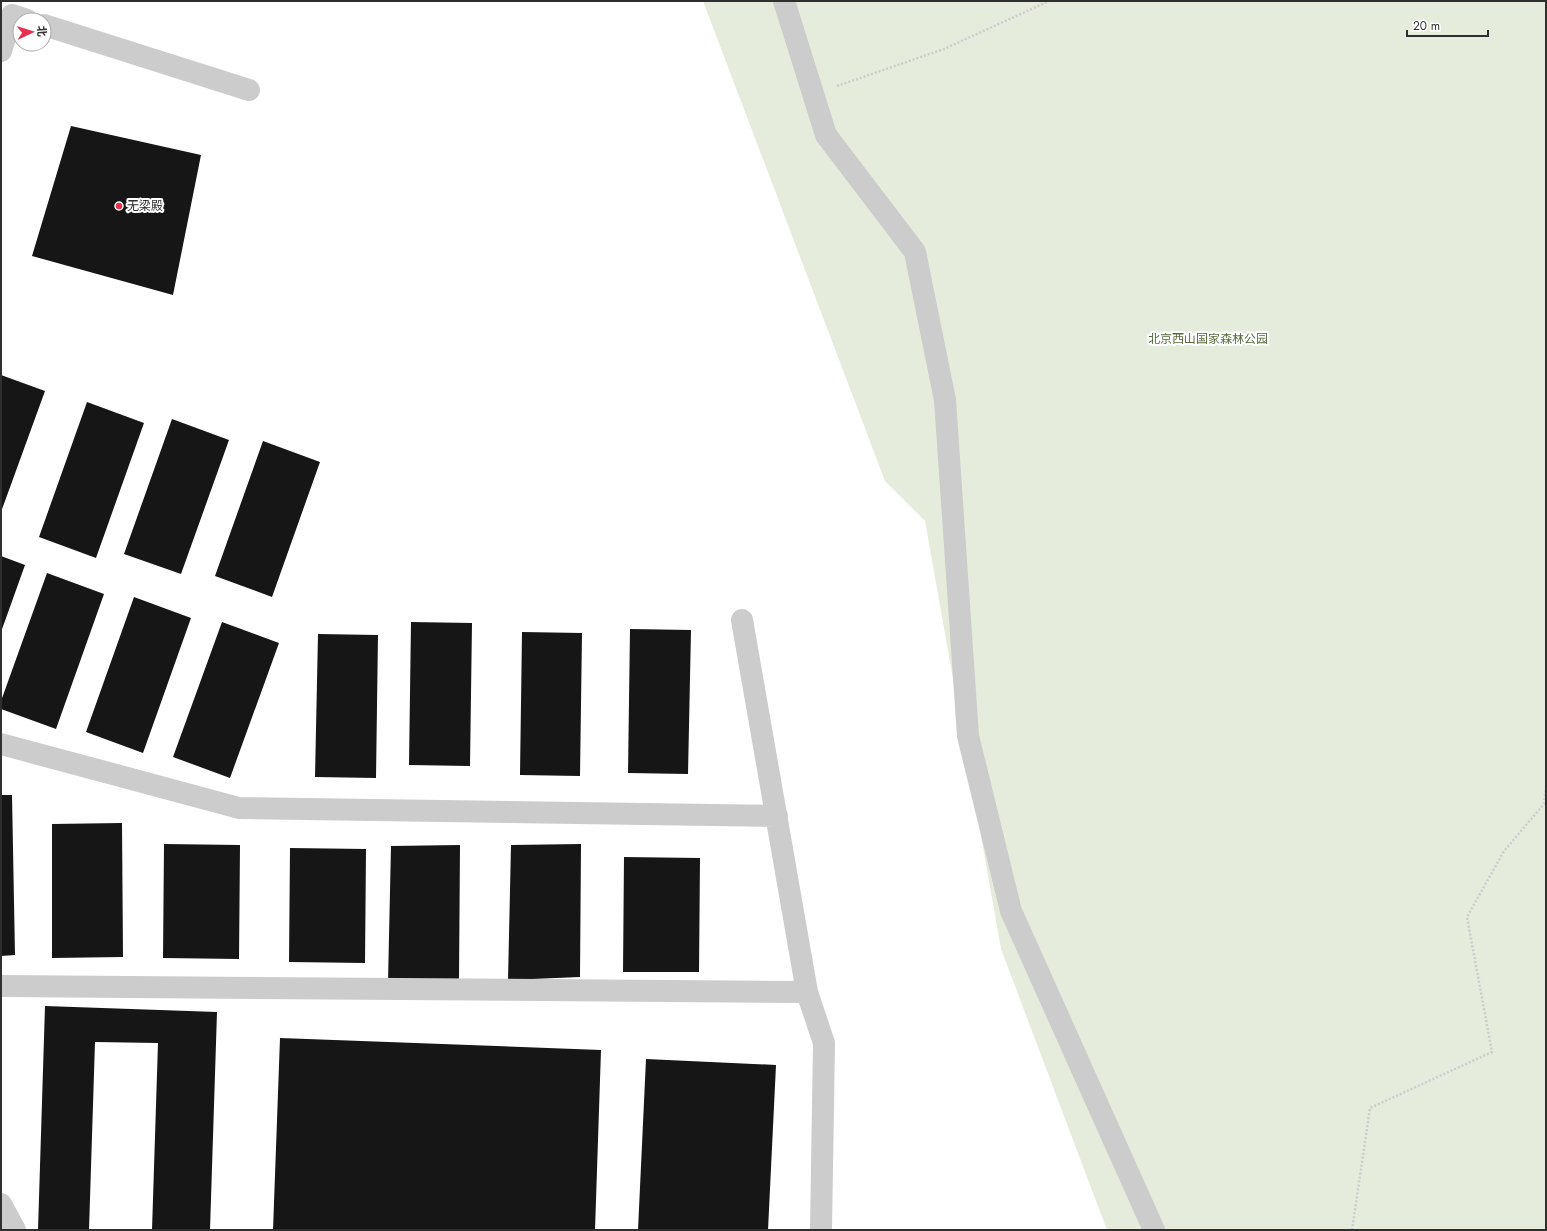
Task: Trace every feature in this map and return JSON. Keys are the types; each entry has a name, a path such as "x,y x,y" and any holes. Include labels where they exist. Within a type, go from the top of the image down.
{"street":[{"path":"784,1 826,135 915,252 945,400 968,736 1011,911 1154,1230"},
{"path":"1,51 12,15"},
{"path":"52,28 250,90"},
{"path":"742,620 807,992 824,1042 821,1230"},
{"path":"1,744 239,808 777,816"},
{"path":"1,986 807,992"},
{"path":"1,1204 16,1230"}],"path":[{"path":"813,94 944,49 1049,1"},
{"path":"1352,1230 1370,1108 1492,1052 1467,917 1504,851 1545,804 1546,786"}],"green space":[{"name":"北京西山国家森林公园","path":"703,1 1546,1 1546,1230 1107,1230 1001,949 925,521 885,481"}],"building":[{"name":"无梁殿","path":"71,126 201,155 173,295 32,256"},
{"path":"1,375 45,391 1,512"},
{"path":"87,402 144,423 96,558 39,537"},
{"path":"172,419 229,440 181,574 124,554"},
{"path":"263,441 320,462 272,597 215,576"},
{"path":"1,556 25,565 1,632"},
{"path":"47,573 104,594 56,729 1,709 1,701"},
{"path":"134,597 191,618 143,753 86,732"},
{"path":"222,622 279,643 230,778 173,757"},
{"path":"411,622 472,623 470,766 409,765"},
{"path":"630,629 691,630 688,774 628,773"},
{"path":"522,632 582,633 580,776 520,775"},
{"path":"318,634 378,635 376,778 315,777"},
{"path":"1,795 12,795 15,955 1,956"},
{"path":"122,823 123,957 52,958 52,824"},
{"path":"164,844 240,845 239,959 163,958"},
{"path":"581,844 580,977 508,980 511,845"},
{"path":"460,845 459,979 388,982 391,846"},
{"path":"290,848 366,849 365,963 289,962"},
{"path":"624,857 700,858 699,972 623,972"},
{"path":"45,1006 217,1012 210,1230 152,1230 158,1043 95,1042 89,1230 38,1230"},
{"path":"280,1038 601,1050 595,1230 273,1230"},
{"path":"646,1059 776,1065 768,1230 638,1230"}],"place":[{"name":"无梁殿","path":"119,206"}]}
